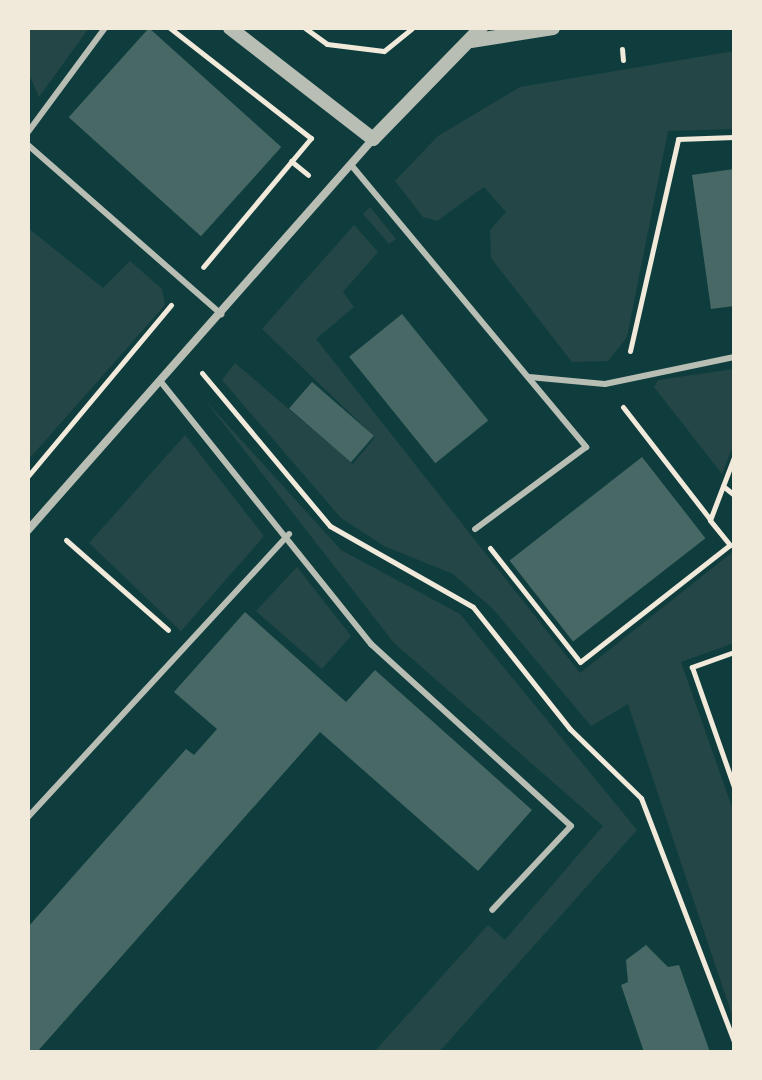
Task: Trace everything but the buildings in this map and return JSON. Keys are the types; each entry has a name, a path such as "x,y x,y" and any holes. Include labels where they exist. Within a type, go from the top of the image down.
{"street":[{"path":"230,28 373,139"},
{"path":"28,530 373,139 481,28"},
{"path":"471,41 553,28"}],"lane":[{"path":"28,132 105,28"},
{"path":"28,145 221,314"},
{"path":"352,166 586,447 475,529"},
{"path":"529,377 605,384 734,357"},
{"path":"161,382 289,534 371,644 571,826 492,910"},
{"path":"28,817 289,534"}],"path":[{"path":"170,28 311,138"},
{"path":"305,28 327,44 384,51 412,28"},
{"path":"622,49 623,60"},
{"path":"623,379 678,139 734,137"},
{"path":"291,161 309,176"},
{"path":"186,354 330,526 473,607 570,729 641,798 734,1041"},
{"path":"475,529 580,662 730,545 605,384"},
{"path":"710,520 734,457"},
{"path":"723,486 734,495"},
{"path":"66,540 186,646"},
{"path":"734,652 692,667 734,787"}],"shaded area":[{"path":"28,28 89,28 39,97 28,72"},
{"path":"734,51 734,129 668,131 627,337 608,361 572,362 491,258 490,230 506,212 484,187 437,221 423,217 395,181 438,136 520,87"},
{"path":"370,207 396,239 389,244 363,214"},
{"path":"354,225 378,252 343,292 354,307 316,339 580,673 734,551 734,643 681,662 734,813 734,1021 628,704 591,726 493,609 453,574 384,546 341,518 222,380 235,363 353,464 375,437 262,329"},
{"path":"28,228 103,288 130,261 162,289 165,305 28,460"},
{"path":"734,369 734,443 722,474 654,387 658,380"},
{"path":"205,400 341,550 460,614 637,830 439,1052 374,1052 488,925 505,940 603,826 394,643"},
{"path":"185,435 264,536 181,631 89,543"},
{"path":"297,567 351,636 322,669 256,611"}]}
